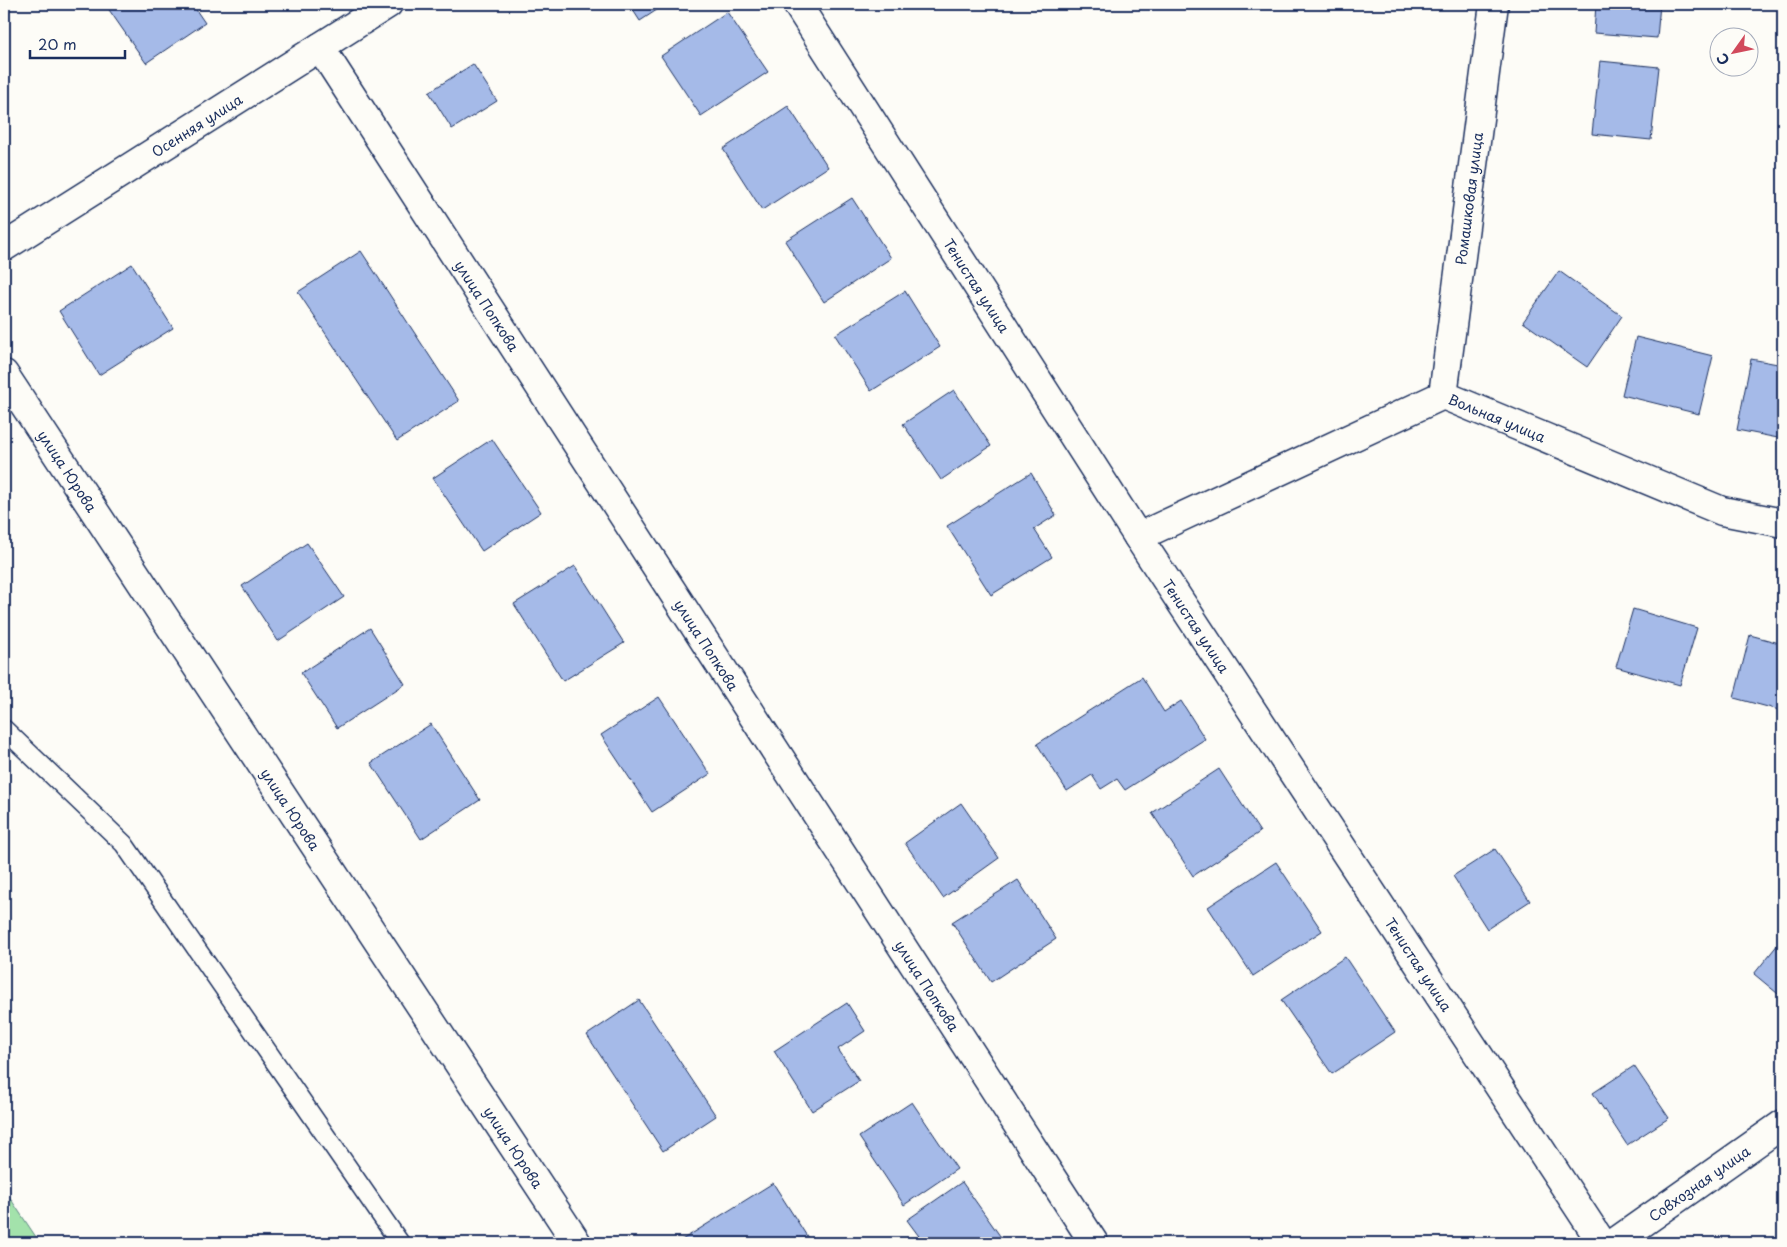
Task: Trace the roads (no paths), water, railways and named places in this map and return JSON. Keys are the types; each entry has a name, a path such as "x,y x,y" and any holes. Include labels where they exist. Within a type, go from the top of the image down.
{"street":[{"name":"Осенняя улица","path":"4,248 388,4"},
{"name":"Тенистая улица","path":"797,4 1138,537 1602,1243"},
{"name":"Ромашковая улица","path":"1443,395 1494,4"},
{"name":"улица Попкова","path":"320,47 1094,1243"},
{"name":"улица Юрова","path":"4,374 577,1243"},
{"name":"Вольная улица","path":"1138,537 1443,395 1722,511 1783,523"},
{"name":"Совхозная улица","path":"1614,1243 1783,1124"}],"lane":[{"path":"4,729 124,844 400,1243"}]}
